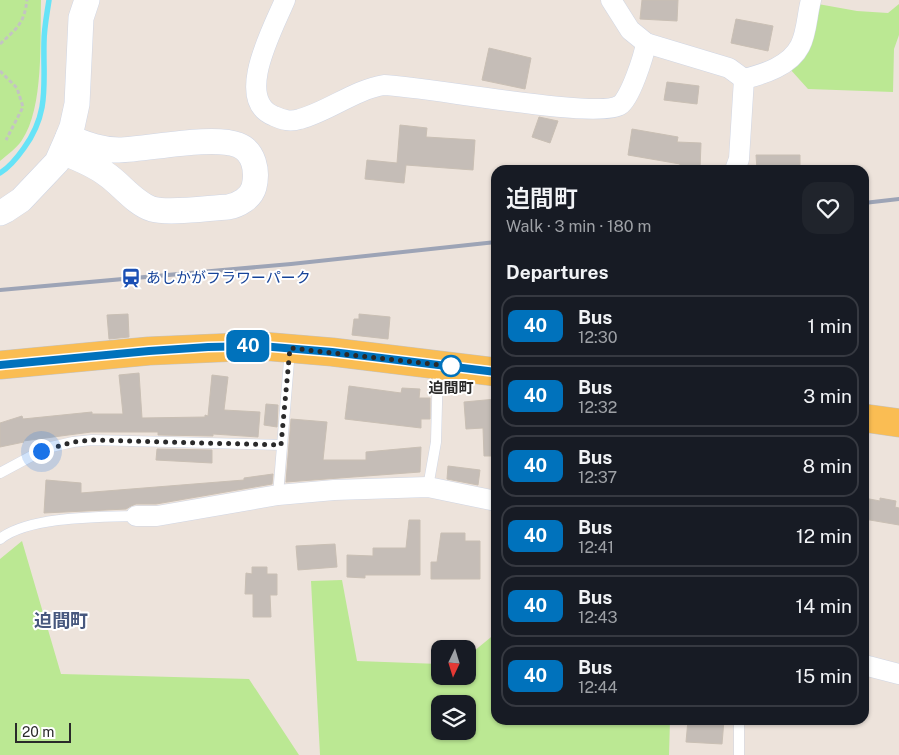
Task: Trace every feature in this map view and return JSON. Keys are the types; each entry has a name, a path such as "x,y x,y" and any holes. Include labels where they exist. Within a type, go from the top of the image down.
{"main road":[{"path":"0,365 208,347 261,346 491,371"},
{"path":"869,419 899,422"}],"street":[{"path":"0,213 20,200 57,162 72,127 77,104 81,18 87,0"},
{"path":"285,0 261,56 256,86 258,102 266,113 291,121 309,116 375,87 384,86 567,107 608,109 621,104 626,98 644,56 646,43"},
{"path":"611,0 630,30 646,43 729,68 744,80"},
{"path":"744,80 770,71 792,56 800,46 811,0"},
{"path":"737,165 739,159 744,80"},
{"path":"214,141 237,144 250,153 256,170 254,188 247,198 237,205 228,207 163,211 151,209 143,205 104,172 85,161 65,144 119,150 214,141"},
{"path":"136,516 157,516 278,495 334,490 428,487 491,500"},
{"path":"869,666 899,674"}],"lane":[{"path":"278,495 290,348"},
{"path":"428,487 436,442 438,364"},
{"path":"0,473 41,451 73,442 92,440 281,445"},
{"path":"0,539 21,529 50,522 79,518 136,516"},
{"path":"739,725 739,755"}],"path":[{"path":"0,44 16,31 25,14 27,0"},
{"path":"0,71 17,88 24,107 6,140"}],"green space":[{"path":"0,0 41,0 39,73 34,110 22,140 15,149 0,161"},
{"path":"818,4 857,11 888,13 899,4 899,35 894,49 893,92 808,89 790,69"},
{"path":"22,541 61,674 249,679 299,755 0,755 0,559"},
{"path":"342,580 357,661 431,664 431,685 476,685 476,649 491,637 491,725 670,725 669,755 320,755 311,581"}],"building":[{"path":"642,0 678,0 677,21 640,19"},
{"path":"736,19 773,26 768,51 731,43"},
{"path":"489,48 531,58 525,89 482,80"},
{"path":"667,82 699,86 697,104 664,100"},
{"path":"539,117 558,121 550,143 532,137"},
{"path":"400,125 427,128 426,137 475,140 473,170 406,165 404,183 365,179 367,160 397,163"},
{"path":"632,129 678,137 677,142 701,143 700,165 680,165 628,155"},
{"path":"756,155 800,155 800,165 757,165"},
{"path":"128,314 129,337 109,339 107,315"},
{"path":"359,314 390,317 388,339 352,335 354,319 359,319"},
{"path":"139,373 142,418 208,416 212,375 228,377 224,410 260,412 258,437 213,434 213,436 158,435 158,432 91,432 23,441 0,447 0,423 22,416 23,419 92,412 92,414 123,414 119,375"},
{"path":"349,386 401,393 402,388 420,389 419,398 430,398 430,419 421,419 421,428 345,419"},
{"path":"491,399 491,456 484,456 483,428 466,429 464,402"},
{"path":"266,404 278,405 277,427 264,425"},
{"path":"291,419 327,422 323,460 366,460 366,452 421,447 420,472 286,482"},
{"path":"157,449 212,450 212,463 156,460"},
{"path":"448,466 480,470 478,485 447,479"},
{"path":"273,474 272,484 156,504 136,504 126,509 44,513 46,480 81,483 81,493 244,480 244,478"},
{"path":"880,498 896,501 895,507 899,508 899,525 869,520 869,499 880,501"},
{"path":"409,520 420,520 420,575 365,575 365,578 347,577 347,555 373,556 373,548 406,548"},
{"path":"441,533 465,533 465,541 480,541 480,579 431,579 431,562 437,562"},
{"path":"335,544 337,567 298,570 296,546"},
{"path":"252,567 267,567 267,574 277,574 277,595 270,595 271,617 253,617 253,594 245,594 246,573 252,574"},
{"path":"688,725 724,725 722,744 686,742"}],"waterway":[{"path":"0,173 13,162 24,148 38,122 43,97 44,37 49,0"}],"railway":[{"path":"869,202 899,199"},
{"path":"0,290 291,264 491,243"}],"bus line":[{"name":"40","path":"0,365 149,351 261,346 332,352 491,371"}],"place":[{"name":"あしかがフラワーパーク","path":"131,278"},
{"name":"迫間町","path":"451,366"}],"district":[{"name":"迫間町","path":"61,621"}],"route":[{"path":"41,451 73,442 92,440 281,445 290,348 458,367 451,366"}]}
